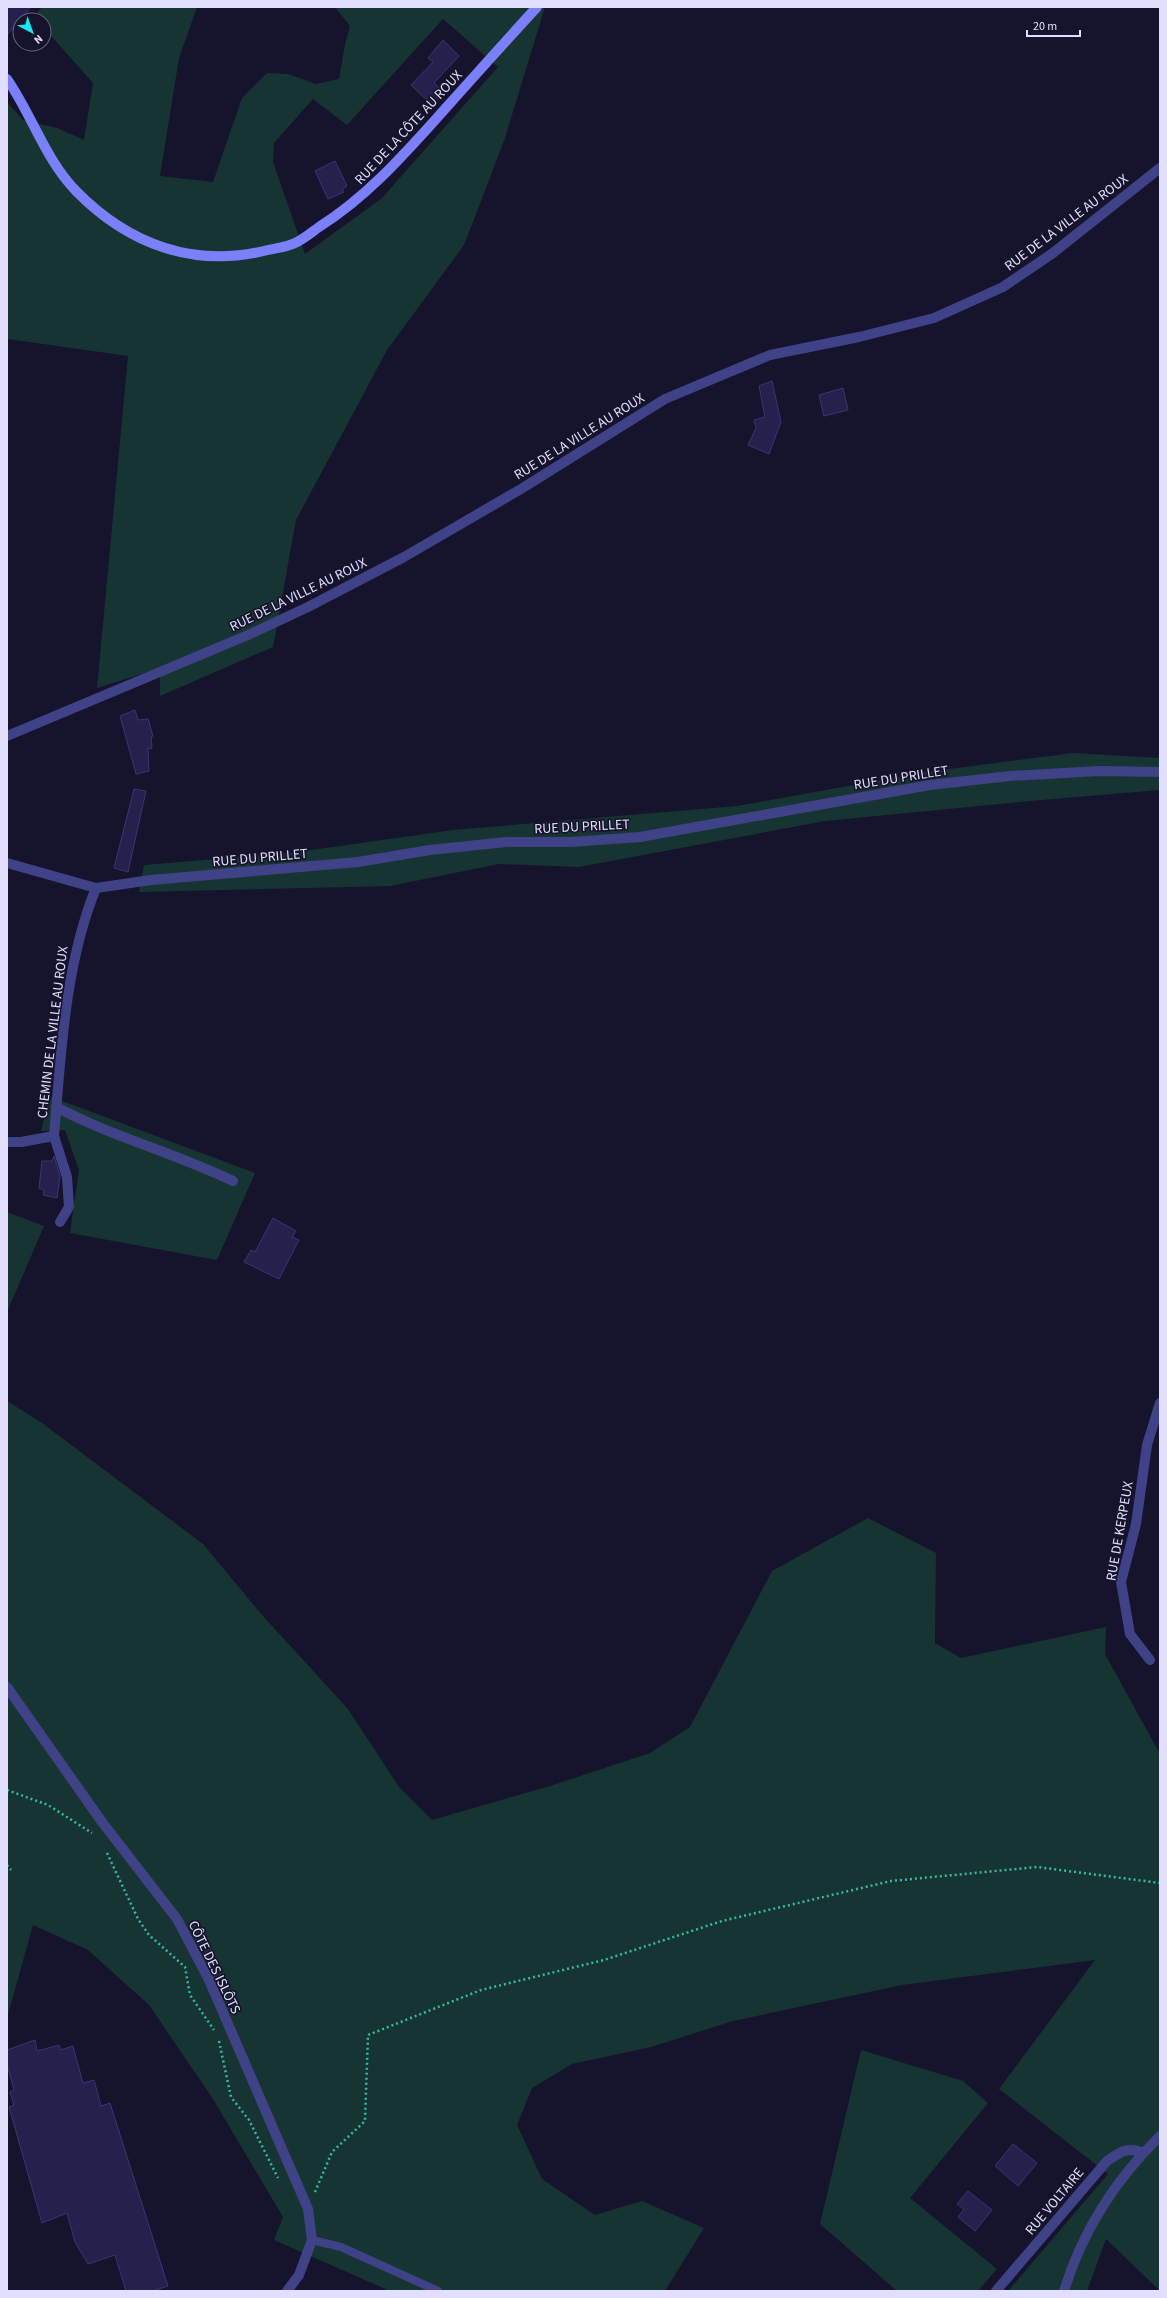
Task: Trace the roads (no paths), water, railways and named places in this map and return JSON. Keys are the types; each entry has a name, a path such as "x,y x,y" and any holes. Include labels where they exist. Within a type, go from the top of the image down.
{"main road":[{"name":"RUE DE LA CÔTE AU ROUX","path":"7,79 22,101 50,157 75,190 106,219 142,238 175,252 221,257 257,253 296,243 347,210 388,173 537,7"}],"street":[{"name":"RUE DE LA VILLE AU ROUX","path":"7,736 248,635 308,607 404,557 521,489 665,399 770,355 859,337 934,318 1003,287 1053,253 1160,168"},
{"name":"RUE DU PRILLET","path":"7,863 96,888 151,880 358,862 430,850 506,842 571,842 640,837 937,784 1010,776 1099,771 1160,772"},
{"name":"CHEMIN DE LA VILLE AU ROUX","path":"7,1142 21,1142 54,1136 71,973 83,920 96,888"},
{"path":"56,1107 83,1121 206,1168 233,1180"},
{"path":"54,1136 67,1177 69,1207 60,1222"},
{"name":"RUE DE KERPEUX","path":"1150,1660 1130,1634 1121,1582 1136,1524 1147,1445 1160,1403"},
{"name":"CÔTE DES ISLÔTS","path":"7,1687 102,1822 177,1919 209,1980 308,2209 312,2240 298,2275 287,2291"},
{"path":"1064,2291 1076,2258 1102,2208 1122,2178 1143,2152 1160,2136"},
{"name":"RUE VOLTAIRE","path":"996,2291 1107,2161 1123,2150 1134,2148 1143,2152"}],"lane":[{"path":"312,2240 341,2247 438,2291"}]}
